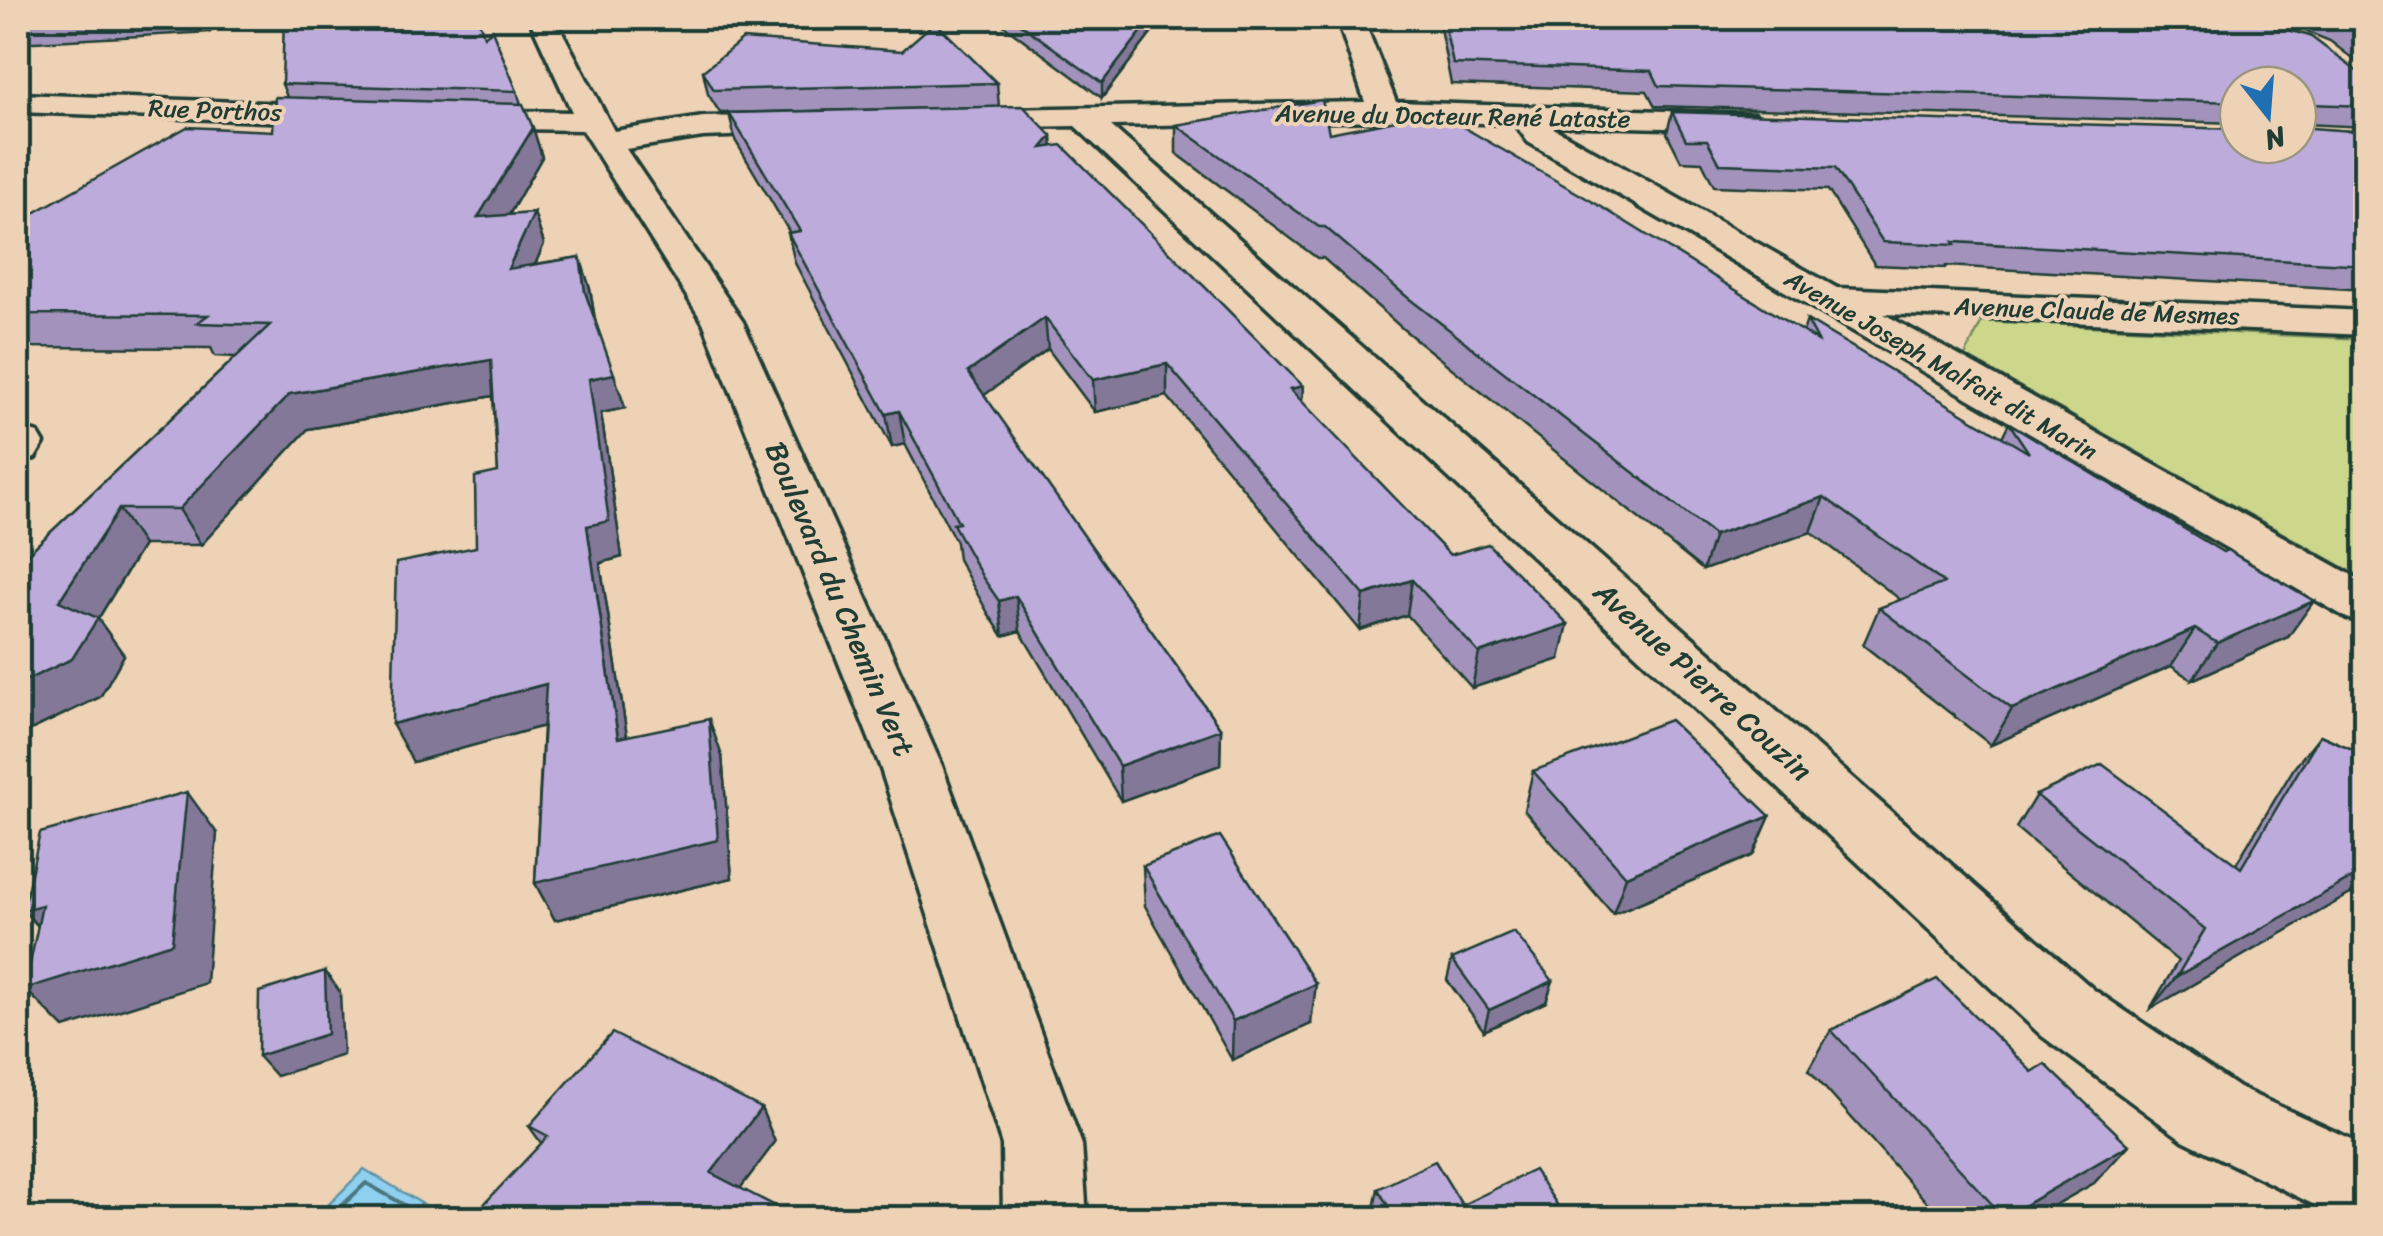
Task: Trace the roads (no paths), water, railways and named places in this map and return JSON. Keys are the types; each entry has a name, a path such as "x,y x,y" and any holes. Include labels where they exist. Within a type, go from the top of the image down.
{"street":[{"name":"Boulevard du Chemin Vert","path":"542,18 600,131 723,322 911,766 1042,1145 1046,1218"},
{"path":"1350,18 1384,111"},
{"name":"Rue Porthos","path":"18,103 388,116"},
{"name":"Avenue du Docteur René Lataste","path":"922,120 1384,111 1771,122"},
{"name":"Avenue Joseph Malfait dit Marin","path":"1524,115 1539,135 2366,606"},
{"name":"Avenue Pierre Couzin","path":"1082,116 2068,1013 2211,1114 2366,1188"},
{"path":"428,118 564,122 600,131 843,123"},
{"name":"Avenue Claude de Mesmes","path":"1829,300 2366,323"}],"water":[{"path":"364,1169 446,1218 315,1218"}]}
